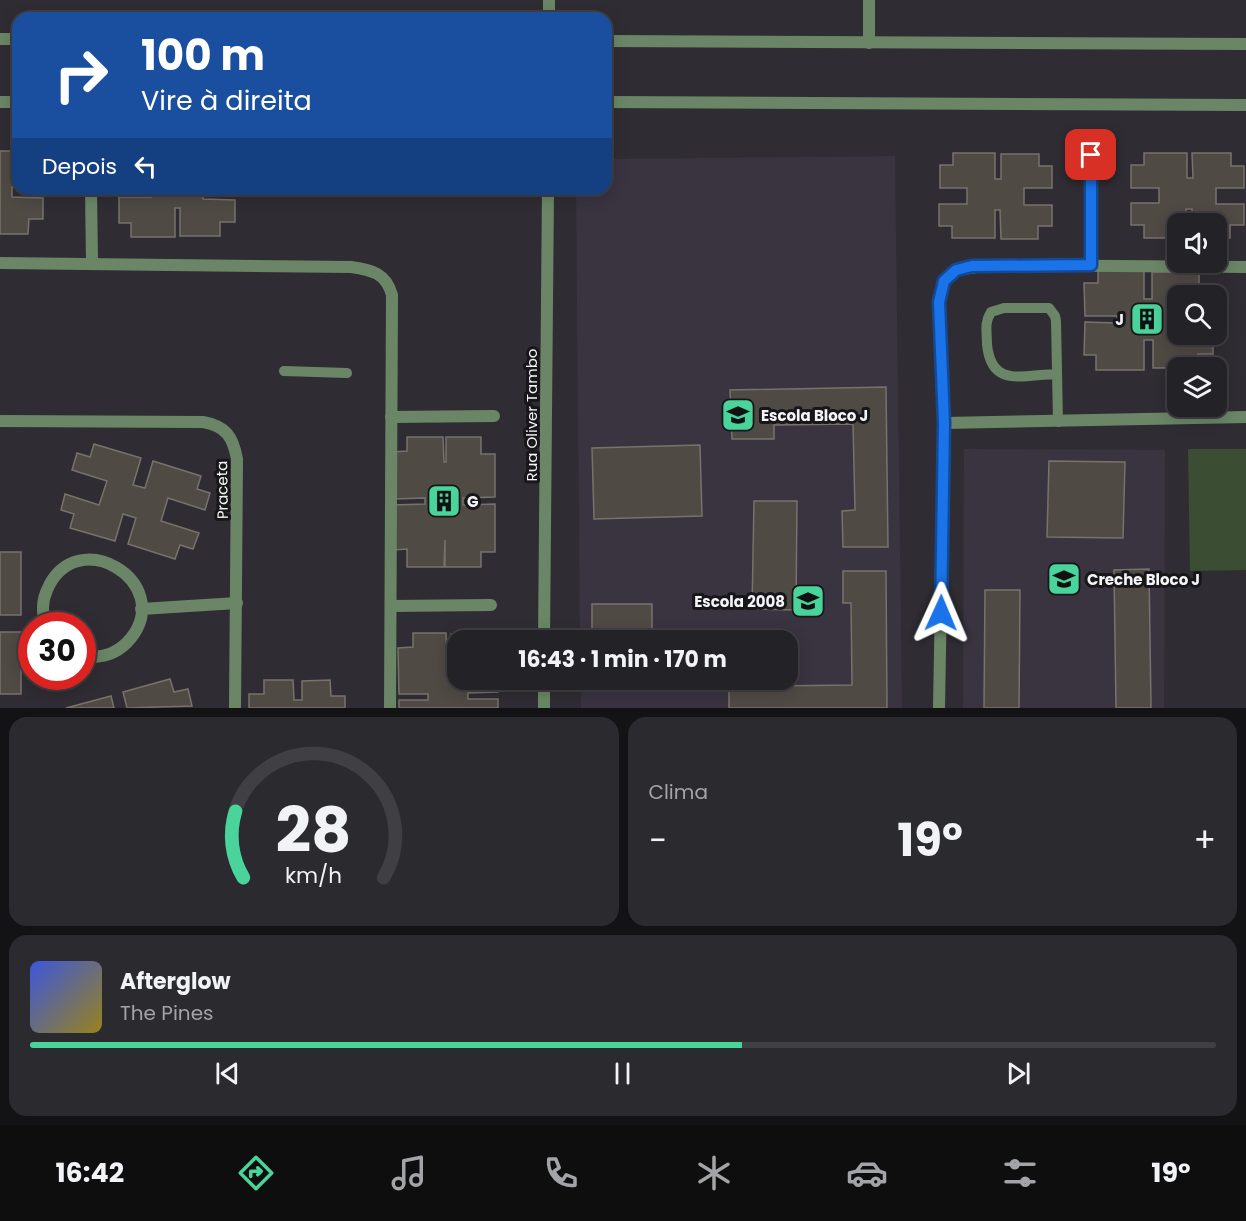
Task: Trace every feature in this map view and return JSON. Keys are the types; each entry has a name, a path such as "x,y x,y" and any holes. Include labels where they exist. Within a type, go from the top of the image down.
{"street":[{"path":"869,0 869,42"},
{"path":"612,41 1246,44"},
{"path":"612,102 1246,105"},
{"path":"1091,155 1091,265"},
{"path":"91,195 92,262"},
{"name":"Rua Oliver Tambo","path":"544,630 548,195"},
{"path":"0,263 92,262 351,267 382,274 389,283 392,295 390,708"},
{"path":"939,708 944,423 939,302 944,281 956,270 972,266 1246,267"},
{"path":"391,417 494,416"},
{"path":"944,423 1246,417"},
{"name":"Praceta","path":"0,421 203,422 216,424 227,431 234,443 237,459 235,708"},
{"path":"44,612 50,583 58,573 80,561 105,561 127,574 140,596 141,609 134,634 126,644 104,656 96,656"},
{"path":"141,609 237,603"},
{"path":"391,606 491,605"},
{"path":"544,690 544,708"}],"lane":[{"path":"1056,374 1004,375 995,371 988,358 986,320 991,312 1004,308 1048,308 1052,310 1055,316 1058,422"},
{"path":"284,371 347,373"}],"shaded area":[{"name":"Escola Bloco J","path":"895,156 902,708 581,708 581,690 798,690 798,630 580,630 576,195 612,195 612,159"},
{"name":"Creche Bloco J","path":"964,449 1165,450 1164,708 963,708"}],"green space":[{"path":"1188,449 1246,449 1246,570 1190,571"}],"building":[{"path":"0,151 12,151 12,197 43,198 43,219 29,219 28,234 0,234"},
{"path":"953,153 995,153 995,179 1001,179 1001,154 1039,154 1039,166 1052,166 1052,188 1024,188 1024,205 1052,205 1052,226 1038,226 1038,239 1001,239 1000,210 995,210 995,238 952,238 952,226 939,226 939,204 967,204 967,188 940,188 940,165 953,165"},
{"path":"1144,153 1187,153 1187,178 1193,178 1192,153 1231,153 1231,166 1244,166 1244,188 1216,188 1216,204 1244,204 1244,225 1230,225 1230,238 1227,238 1227,213 1192,213 1192,209 1186,209 1186,213 1167,213 1167,238 1144,238 1144,225 1131,225 1131,203 1159,203 1159,188 1131,188 1131,165 1144,165"},
{"path":"151,195 203,195 203,199 235,200 235,222 220,222 220,236 180,236 180,208 175,208 175,237 131,237 131,223 119,223 119,197 151,197"},
{"name":"J","path":"1098,270 1144,270 1144,299 1152,299 1152,272 1199,273 1199,285 1167,285 1167,345 1213,345 1213,354 1198,354 1198,357 1167,357 1167,368 1153,368 1153,340 1144,340 1144,370 1096,370 1096,355 1084,355 1085,322 1117,323 1117,316 1085,316 1084,283 1098,283"},
{"path":"886,387 888,547 843,547 842,511 855,510 853,424 774,425 774,439 732,439 730,390"},
{"name":"G","path":"407,437 443,437 444,462 446,462 446,437 481,437 481,454 495,454 495,497 463,498 463,505 495,504 495,552 481,552 481,567 445,567 445,540 444,567 407,567 407,549 394,550 393,505 425,504 425,498 393,499 393,452 407,451"},
{"path":"94,444 141,458 133,485 145,488 153,461 201,476 197,489 210,493 205,510 168,498 161,521 199,533 193,549 180,545 175,559 128,544 136,518 123,514 115,541 70,528 74,514 61,510 65,494 99,505 107,481 72,470 77,453 90,457"},
{"path":"700,445 702,516 594,519 592,448"},
{"path":"1049,461 1125,462 1123,538 1047,537"},
{"path":"754,501 797,501 796,610 752,609"},
{"path":"0,552 21,552 21,612 18,612 18,615 0,615"},
{"path":"1149,569 1151,708 1116,708 1114,570"},
{"path":"843,571 886,571 887,708 729,708 729,690 798,690 798,686 852,685 851,603 843,603"},
{"path":"985,590 1020,590 1019,708 984,708"},
{"path":"592,604 652,604 652,630 592,630"},
{"path":"0,632 18,632 18,690 21,690 21,694 0,694"},
{"path":"413,633 446,633 447,690 498,690 498,692 468,693 468,699 498,699 498,708 399,708 399,700 428,700 428,694 399,694 398,648 413,647"},
{"path":"170,679 174,692 188,689 192,706 127,708 123,692"},
{"path":"264,680 293,680 294,700 302,700 302,681 330,680 331,696 345,696 345,708 249,708 249,694 264,694"},
{"path":"111,696 114,708 66,708"}],"place":[{"name":"J","path":"1147,319"},
{"name":"Escola Bloco J","path":"738,415"},
{"name":"G","path":"444,501"},
{"name":"Creche Bloco J","path":"1064,579"},
{"name":"Escola 2008","path":"808,601"}],"route":[{"path":"941,613 944,423 939,302 944,281 956,270 972,266 1091,265 1091,155"}]}
